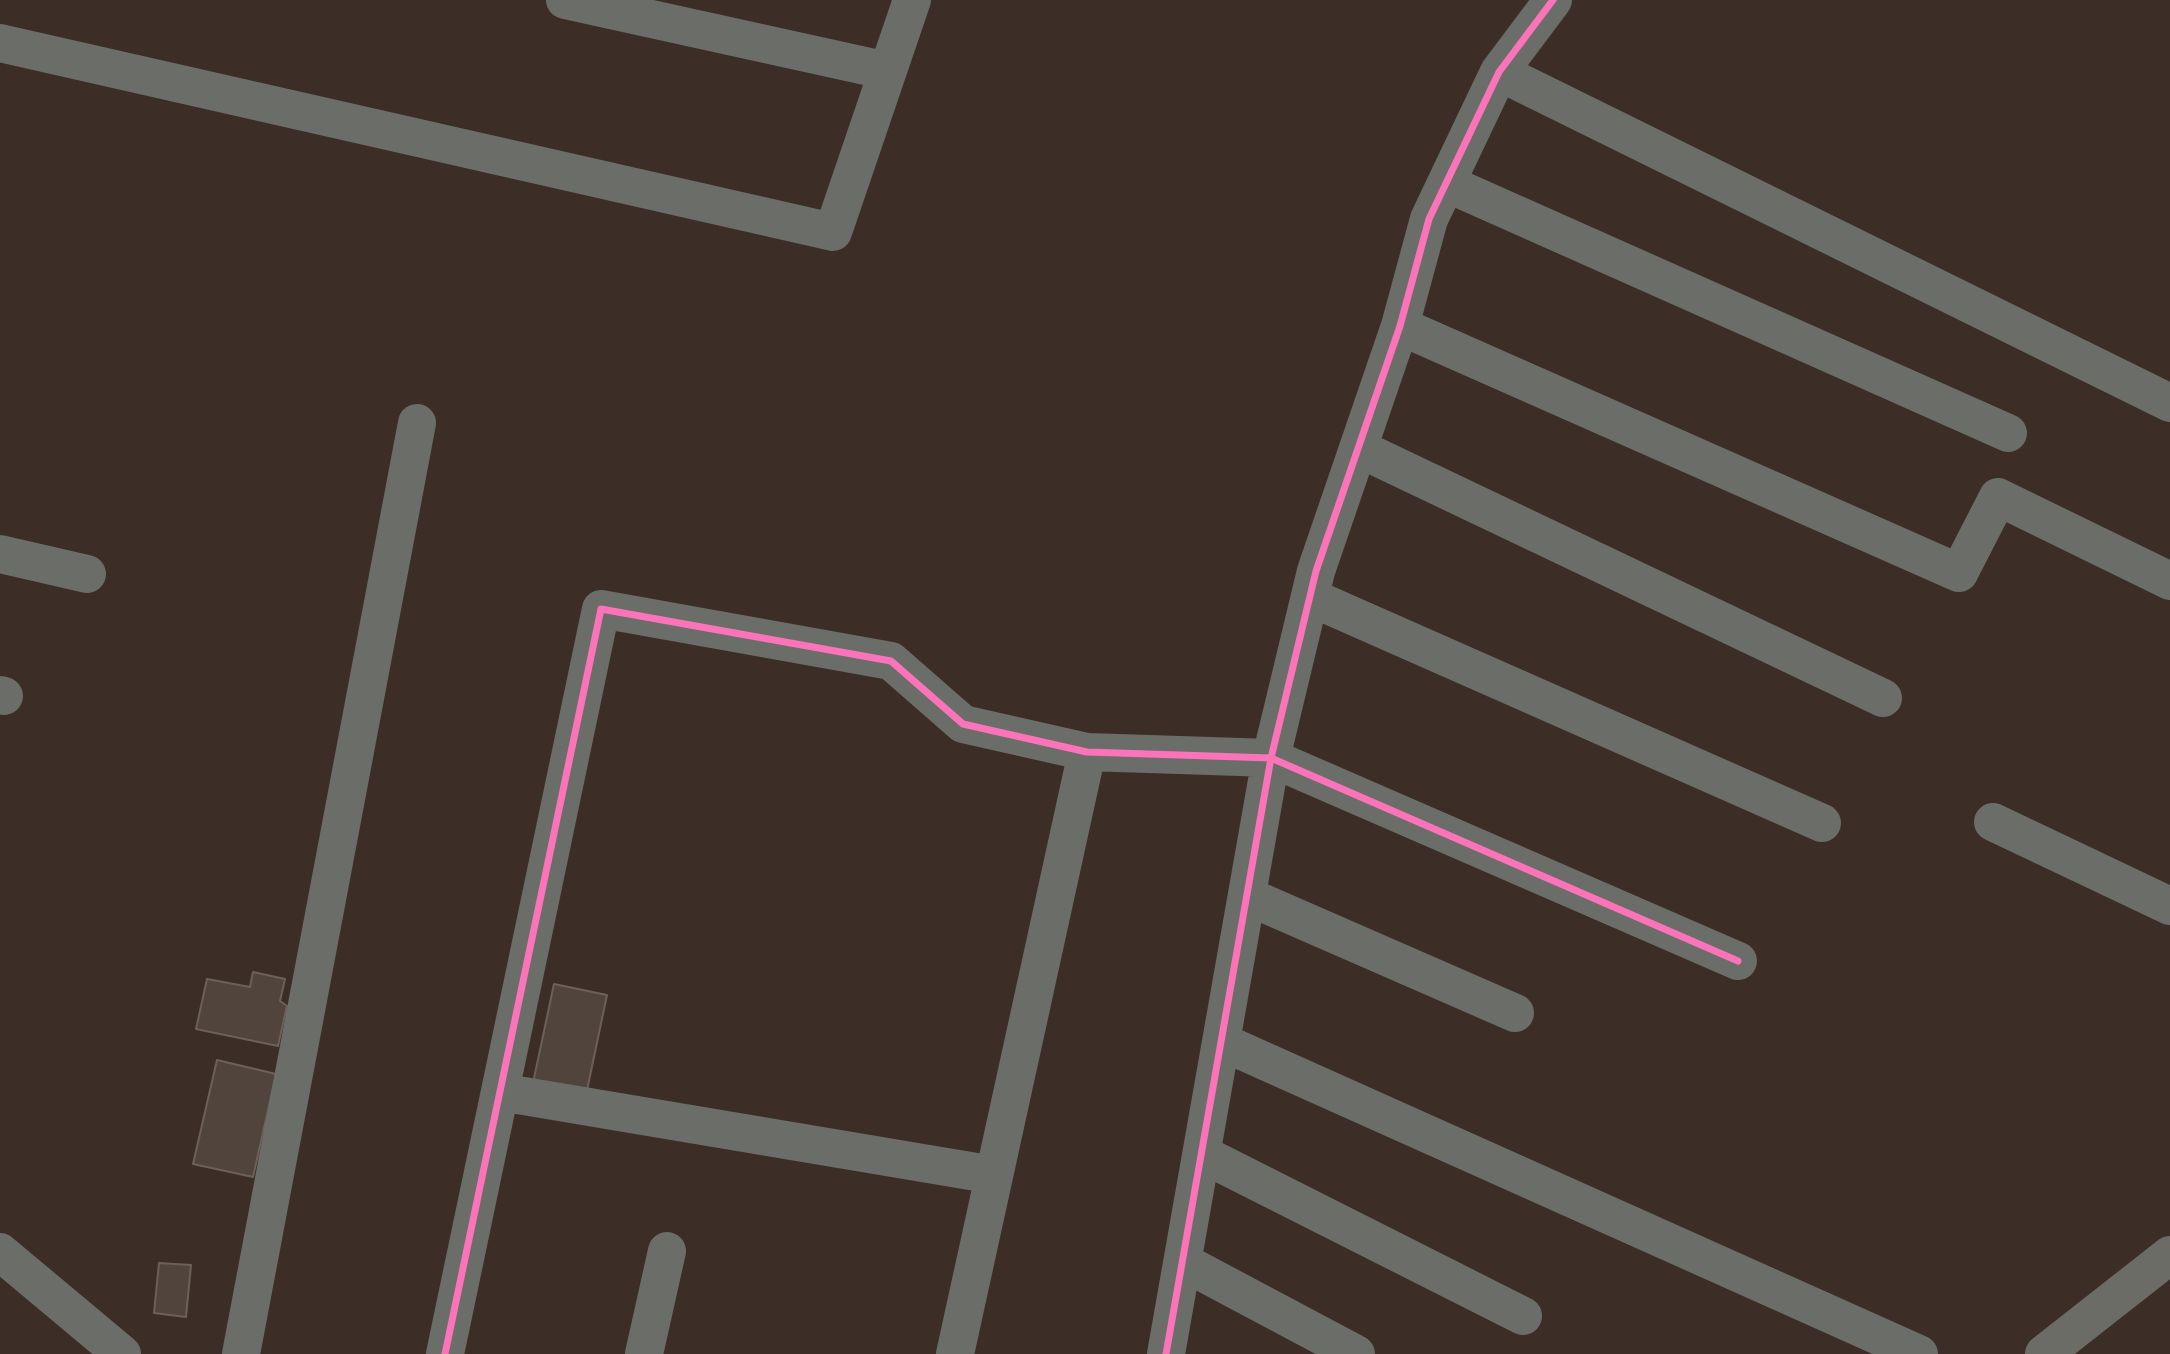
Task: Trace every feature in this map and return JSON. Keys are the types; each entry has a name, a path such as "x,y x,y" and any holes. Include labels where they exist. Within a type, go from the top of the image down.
{"main road":[{"path":"2044,1354 2170,1255"}],"street":[{"path":"565,0 888,71"},
{"path":"0,43 833,232 912,0"},
{"path":"1166,1354 1271,758 1316,571 1400,326 1429,219 1499,72 1553,0"},
{"path":"1499,72 2170,403"},
{"path":"1446,183 2008,433"},
{"path":"1400,326 1959,573 1998,496 2170,581"},
{"path":"241,1354 417,423"},
{"path":"1358,448 1883,698"},
{"path":"0,554 87,574"},
{"path":"1310,597 1822,823"},
{"path":"445,1354 601,609 891,661 963,724 1087,752 1271,758 1738,961"},
{"path":"955,1354 1087,752"},
{"path":"1993,822 2170,906"},
{"path":"1247,896 1515,1013"},
{"path":"1222,1042 1919,1354"},
{"path":"500,1092 994,1175"},
{"path":"1202,1154 1523,1316"},
{"path":"644,1354 667,1251"},
{"path":"0,1252 122,1354"},
{"path":"1183,1262 1356,1354"}],"building":[{"path":"253,972 285,979 280,1001 287,1006 278,1046 196,1029 207,979 250,987"},
{"path":"554,984 607,995 586,1095 533,1083"},
{"path":"217,1060 276,1074 253,1177 193,1164"},
{"path":"159,1263 191,1265 186,1317 154,1313"}],"cycle path":[{"path":"1166,1354 1271,758 1316,571 1400,326 1429,219 1499,72 1553,0"},
{"path":"445,1354 601,609 891,661 963,724 1087,752 1271,758 1738,961"}]}
